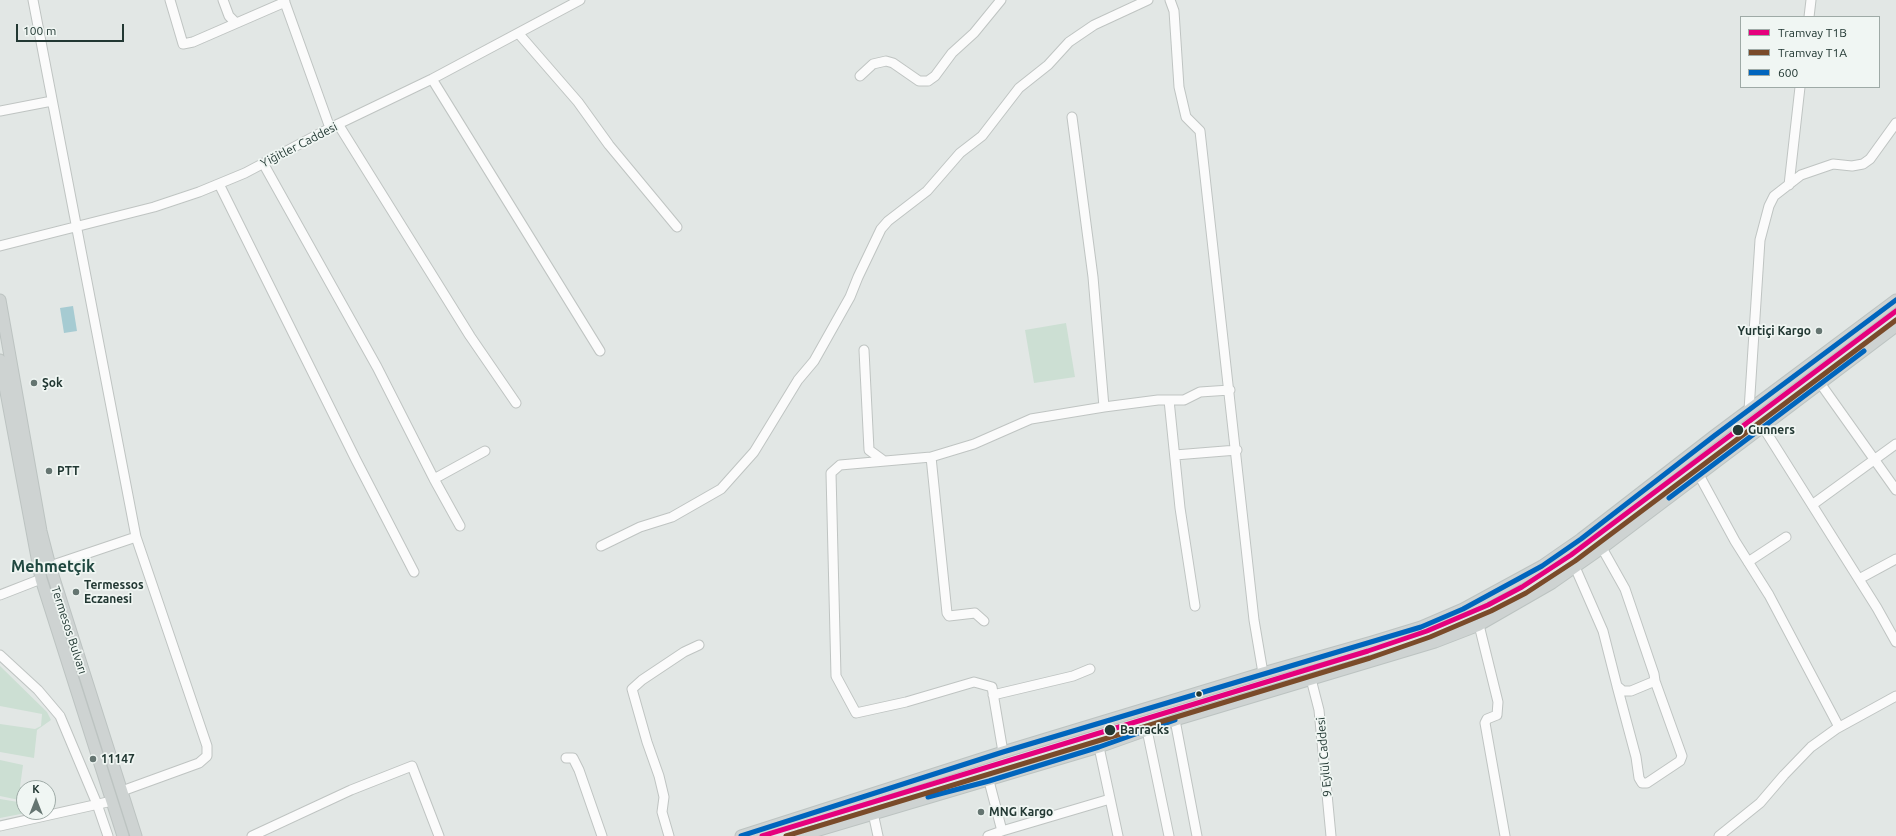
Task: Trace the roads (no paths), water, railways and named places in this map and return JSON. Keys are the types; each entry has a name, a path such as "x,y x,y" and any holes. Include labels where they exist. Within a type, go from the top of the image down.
{"main road":[{"name":"Termesos Bulvarı","path":"0,300 41,531 50,566 136,836"},
{"path":"741,836 1003,752 1421,627 1463,609 1542,566 1581,539 1749,410 1896,300"},
{"path":"799,836 811,834 873,813 989,781 1100,747 1175,720 1435,642 1479,625 1541,590 1602,548 1896,326"},
{"name":"Termesos Bulvarı","path":"0,360 41,579 123,836"}],"street":[{"path":"33,0 136,538 207,746 207,756 199,763 122,791"},
{"path":"170,0 183,44 193,42 236,24 285,1 334,126 470,336 516,403"},
{"path":"223,0 229,16 236,24"},
{"name":"Yiğitler Caddesi","path":"0,246 76,228 154,207 219,184 432,79 519,34 580,0"},
{"path":"860,76 873,64 886,61 893,63 919,81 928,81 935,76 952,53 974,33 1001,0"},
{"path":"601,546 640,527 672,517 720,489 754,452 784,401 798,380 814,361 850,297 864,263 881,229 888,221 928,191 960,153 982,136 1019,88 1048,65 1069,42 1094,25 1148,0"},
{"path":"1170,0 1174,11 1179,88 1186,117 1200,131 1210,229 1230,390 1254,620 1263,673"},
{"path":"1809,16 1811,0"},
{"path":"519,34 578,102 609,145 677,227"},
{"path":"432,79 600,351"},
{"path":"1789,185 1800,88"},
{"path":"0,111 52,101"},
{"path":"1072,117 1093,277 1104,407"},
{"path":"1749,410 1760,240 1769,206 1774,196 1801,175 1833,164 1852,166 1863,164 1870,159 1896,123"},
{"path":"263,163 377,367 434,480 460,526"},
{"path":"219,184 356,460 414,572"},
{"path":"864,350 869,450 884,461"},
{"path":"1820,383 1875,458 1896,490"},
{"path":"1003,752 992,687 974,682 906,702 856,712 836,676 832,473 840,465 931,457 974,444 1031,419 1104,407 1169,400 1184,400 1200,392 1230,390"},
{"path":"1169,400 1180,508 1195,606"},
{"path":"1763,427 1859,579 1896,642"},
{"path":"1812,505 1896,444"},
{"path":"1175,455 1236,450"},
{"path":"434,480 486,451"},
{"path":"931,457 947,613 949,616 975,613 984,621"},
{"path":"1699,475 1748,562 1769,595 1839,727"},
{"path":"1748,562 1786,537"},
{"path":"50,566 136,538"},
{"path":"1575,567 1603,631 1636,756 1639,778 1642,783 1647,783 1680,761 1682,756 1655,681 1654,674 1625,589 1602,548"},
{"path":"1859,579 1896,559"},
{"path":"0,595 41,579"},
{"path":"1479,625 1498,702 1497,715 1487,719 1485,723 1505,836"},
{"path":"669,836 662,812 664,797 660,776 647,742 632,689 642,680 684,652 699,645"},
{"path":"0,655 38,690 60,716 97,804 108,836"},
{"path":"993,695 1073,676 1090,669"},
{"name":"9 Eylül Caddesi","path":"1311,679 1319,710 1331,836"},
{"path":"1617,686 1623,691 1655,681"},
{"path":"1719,836 1760,803 1811,747 1839,727 1896,696"},
{"path":"1175,720 1197,836"},
{"path":"1147,730 1169,836"},
{"path":"1100,747 1118,836"},
{"path":"566,758 573,758 579,770 602,836"},
{"path":"252,836 351,790 412,766 439,836"},
{"path":"989,781 1002,831"},
{"path":"988,836 1110,799"},
{"path":"0,826 112,801"},
{"path":"873,813 878,836"}],"water":[{"path":"73,306 77,331 64,333 60,308"}],"tram line":[{"name":"T1B","path":"762,836 1368,651 1427,631 1488,605 1522,587 1571,555 1896,311"},
{"name":"T1A","path":"786,836 1370,658 1430,637 1491,611 1526,593 1575,561 1896,320"}],"place":[{"name":"Yurtiçi Kargo","path":"1819,331"},
{"name":"Şok","path":"34,383"},
{"name":"Gunners","path":"1738,430"},
{"name":"PTT","path":"49,471"},
{"name":"Termessos Eczanesi","path":"76,592"},
{"name":"Barracks","path":"1110,730"},
{"name":"11147","path":"93,759"},
{"name":"MNG Kargo","path":"981,812"}],"district":[{"name":"Mehmetçik","path":"53,567"}]}
